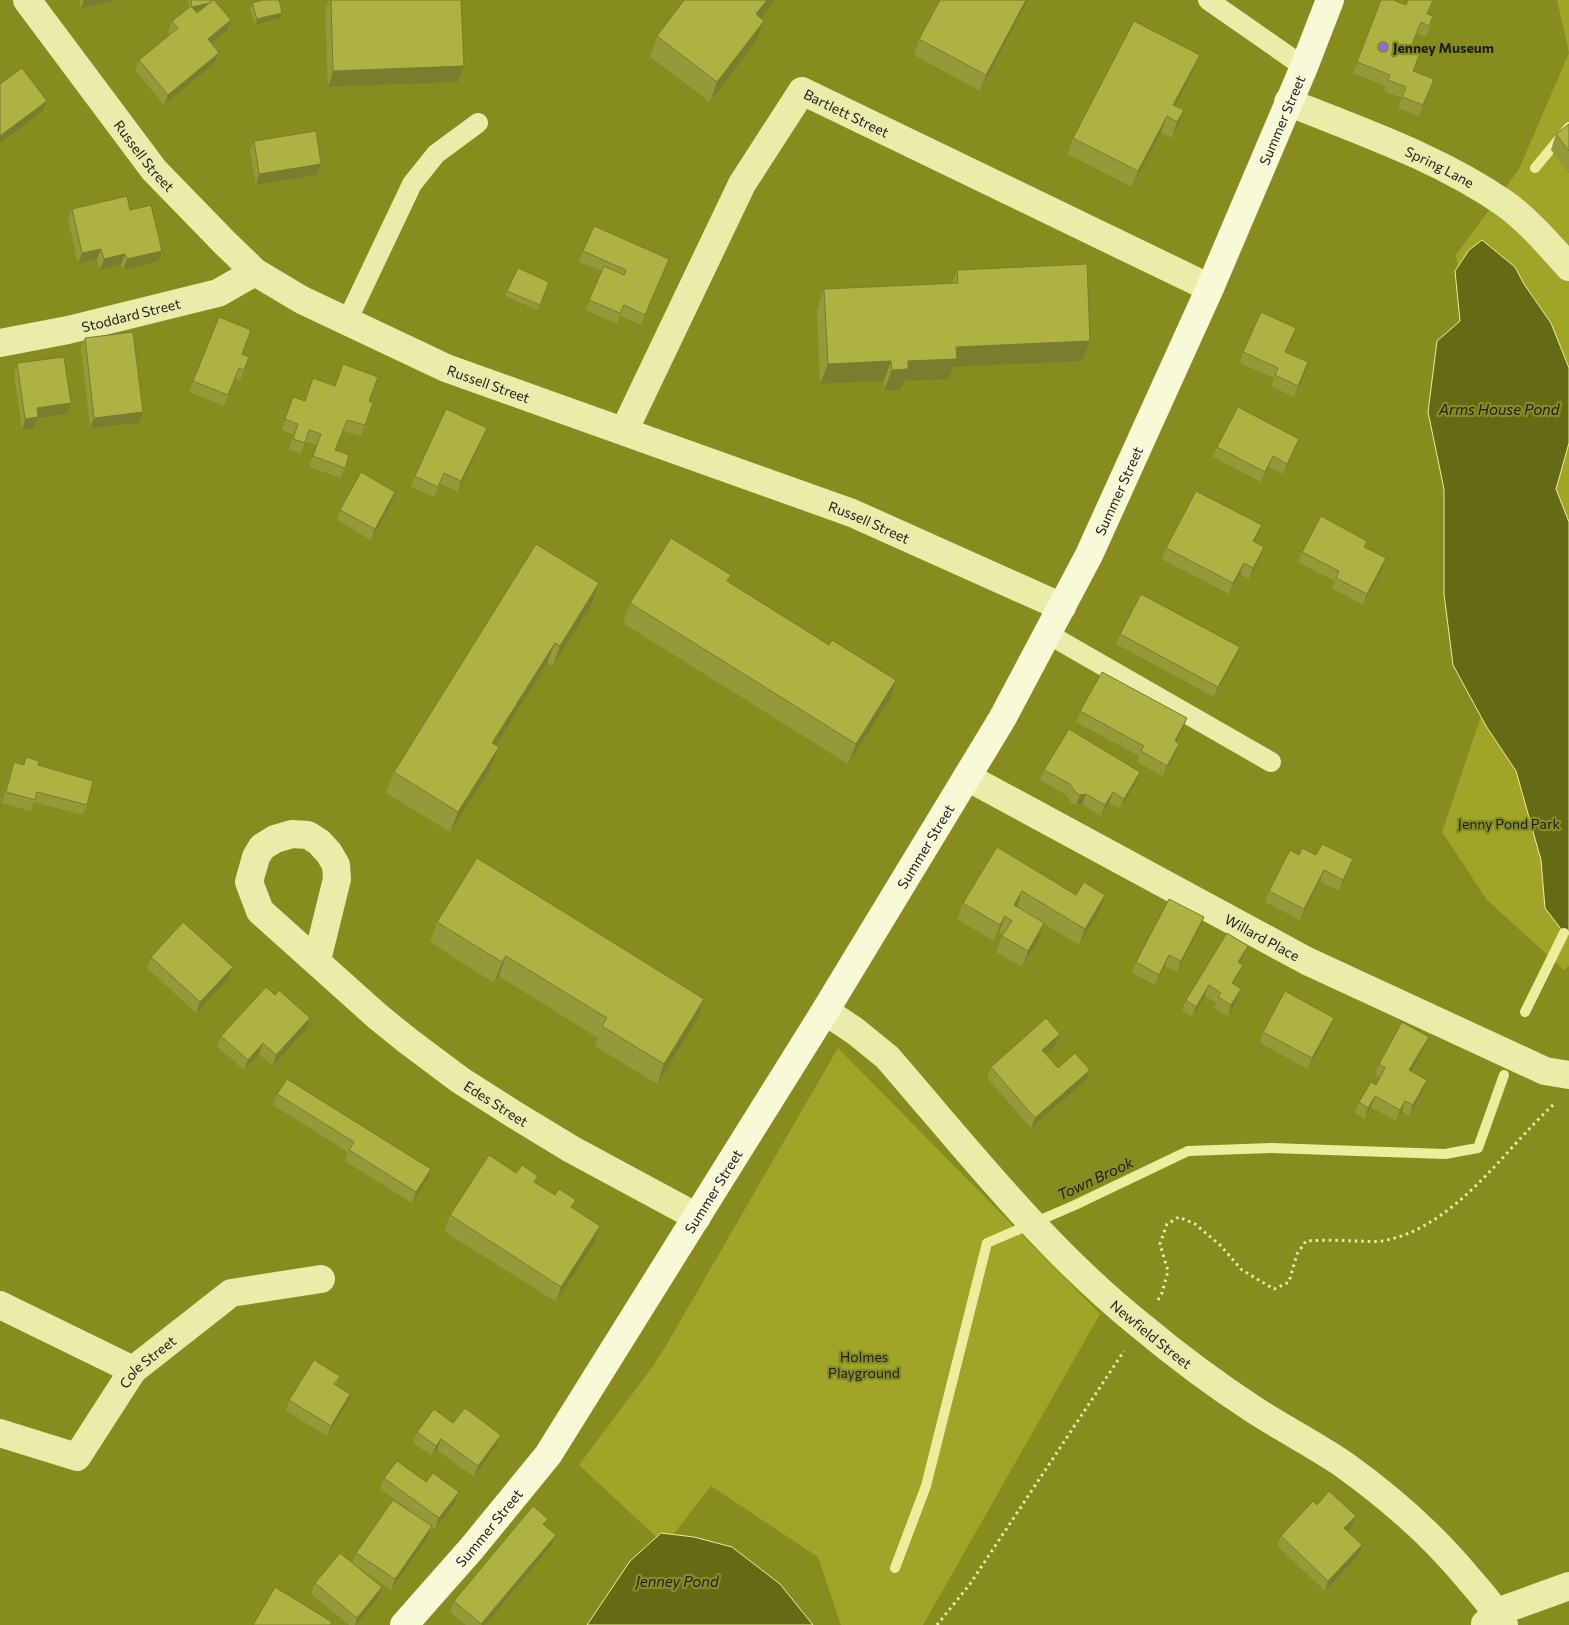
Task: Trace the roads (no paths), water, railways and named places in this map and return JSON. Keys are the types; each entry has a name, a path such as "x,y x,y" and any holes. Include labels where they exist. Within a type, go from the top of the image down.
{"main road":[{"name":"Summer Street","path":"404,1625 472,1548 548,1455 825,1011 1002,719 1089,556 1210,288 1304,68 1330,0"}],"street":[{"name":"Russell Street","path":"27,0 154,170 256,272 302,300 446,368 852,513 1062,607"},
{"name":"Bartlett Street","path":"624,432 742,184 802,91 1210,288"},
{"name":"Spring Lane","path":"1288,102 1431,160 1468,181 1512,209 1538,232 1569,267"},
{"name":"Stoddard Street","path":"0,343 68,330 218,293 256,272"},
{"name":"Willard Place","path":"967,777 1307,961 1544,1071 1569,1076"},
{"name":"Edes Street","path":"317,960 384,1021 460,1080 571,1149 697,1217"},
{"name":"Newfield Street","path":"825,1011 855,1031 887,1057 1012,1201 1061,1255 1102,1294 1140,1326 1212,1380 1342,1464 1390,1500 1435,1539 1495,1620"},
{"name":"Cole Street","path":"0,1433 76,1457 133,1370 231,1294 321,1279"},
{"path":"0,1305 133,1370"},
{"path":"1495,1620 1569,1586"}],"lane":[{"path":"1208,0 1304,68"},
{"path":"347,321 412,184 436,154 478,123"},
{"path":"1048,634 1271,762"}],"water":[{"name":"Arms House Pond","path":"1482,240 1515,267 1524,284 1551,323 1569,368 1569,443 1556,489 1569,522 1569,932 1564,933 1545,908 1541,860 1516,771 1486,726 1453,665 1444,594 1444,489 1428,412 1437,341 1460,321 1455,271 1469,250"},
{"name":"Jenney Pond","path":"661,1533 694,1537 732,1547 780,1584 813,1625 587,1625 630,1561"}],"waterway":[{"name":"Town Brook","path":"1535,168 1569,127"},
{"name":"Town Brook","path":"1525,1012 1564,933"},
{"name":"Town Brook","path":"895,1568 926,1486 987,1243 1075,1205 1188,1151 1271,1148 1445,1154 1478,1148 1504,1075"}],"place":[{"name":"Jenney Museum","path":"1383,47"}],"park label":[{"name":"Jenny Pond Park","path":"1509,823"},
{"name":"Holmes Playground","path":"864,1364"}]}
